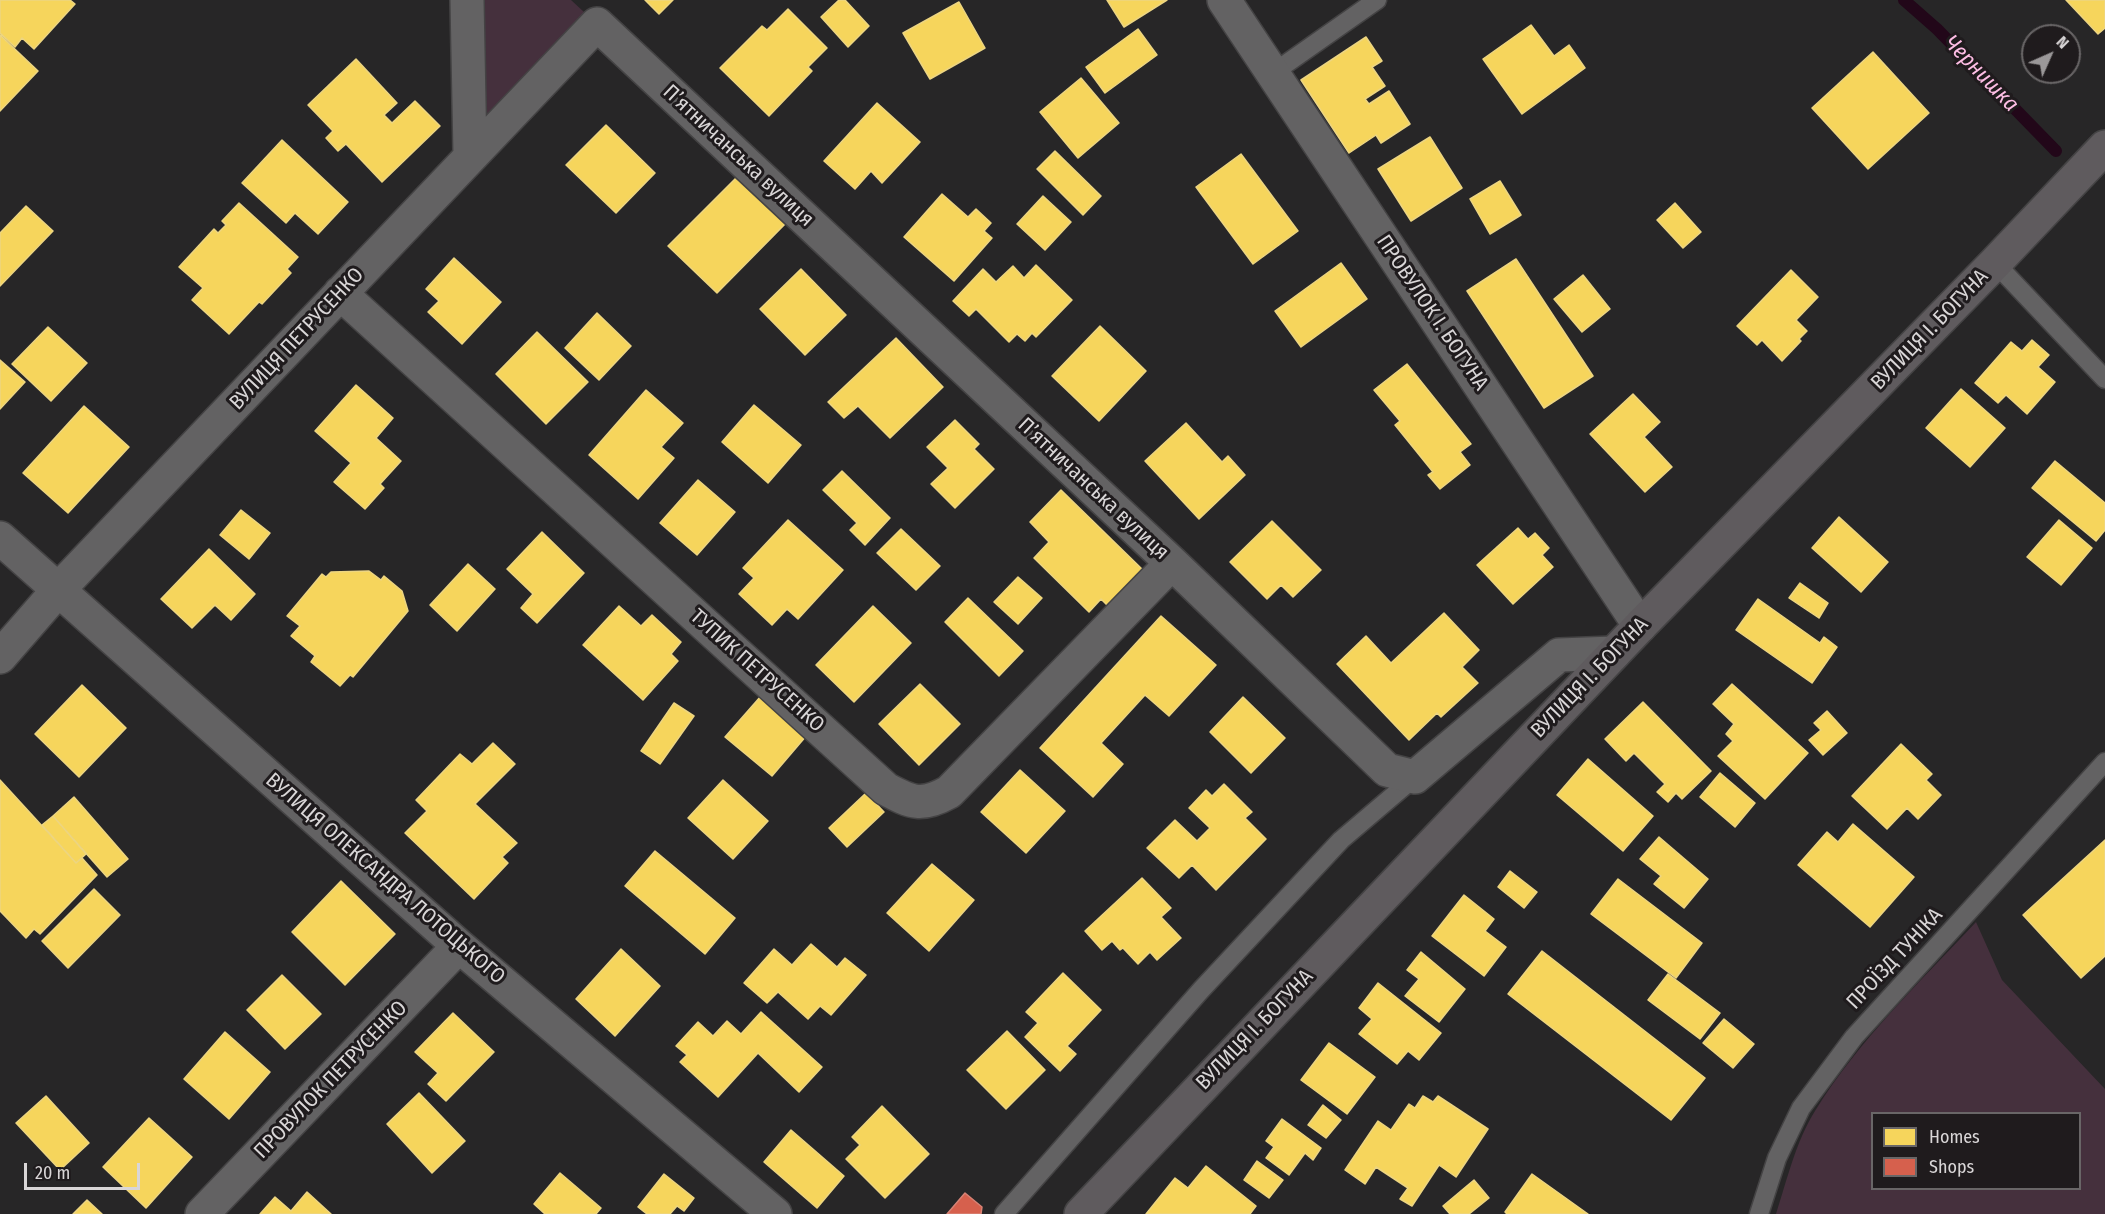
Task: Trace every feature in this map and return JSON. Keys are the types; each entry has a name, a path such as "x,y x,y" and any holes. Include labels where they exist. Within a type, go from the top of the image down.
{"street":[{"path":"466,0 470,154"},
{"name":"ПРОВУЛОК І. БОГУНА","path":"1224,0 1640,626"},
{"name":"ВУЛИЦЯ ПЕТРУСЕНКО","path":"0,657 58,589 470,154 597,24"},
{"name":"Пʼятничанська вулиця","path":"597,24 1172,563 1387,770 1415,777"},
{"name":"ВУЛИЦЯ І. БОГУНА","path":"1081,1214 1614,653 1995,263 2105,147"},
{"name":"ТУПИК ПЕТРУСЕНКО","path":"340,293 886,789 908,801 930,802 949,792 1172,563"},
{"name":"ВУЛИЦЯ ОЛЕКСАНДРА ЛОТОЦЬКОГО","path":"0,538 459,946 775,1214"},
{"path":"1415,777 1559,655 1614,653"},
{"name":"ПРОВУЛОК ПЕТРУСЕНКО","path":"202,1214 459,946"}],"lane":[{"path":"1273,74 1377,0"},
{"path":"1995,263 2105,379"},
{"name":"ПРОЇЗД ТУНІКА","path":"1759,1214 1777,1158 1801,1108 1854,1037 2105,762"},
{"path":"1004,1214 1201,990 1333,849 1415,777"}],"shaded area":[{"path":"467,0 571,0 597,24 470,154"},
{"path":"1976,922 2002,980 2105,1089 2105,1214 1776,1214 1792,1161 1815,1111 1850,1060"}],"building: Homes":[{"path":"0,0 70,0 75,4 34,49 22,38 15,47 0,33"},
{"path":"645,0 673,0 659,14"},
{"path":"839,0 845,0 869,26 848,47 821,17"},
{"path":"1107,0 1167,0 1124,27"},
{"path":"2066,0 2105,0 2105,28 2098,34"},
{"path":"959,2 985,48 930,79 903,33"},
{"path":"788,9 827,48 808,67 812,71 769,116 720,68 762,26 767,30"},
{"path":"1531,25 1554,56 1569,45 1585,68 1522,114 1483,59"},
{"path":"1138,29 1157,55 1105,93 1086,67"},
{"path":"0,35 38,71 0,111"},
{"path":"1366,37 1382,61 1372,67 1385,86 1365,99 1369,104 1389,91 1410,124 1381,143 1376,135 1349,153 1301,80"},
{"path":"1873,52 1929,113 1868,169 1812,108"},
{"path":"356,59 397,103 384,115 392,123 415,101 440,126 382,182 346,144 338,151 326,138 333,131 308,105"},
{"path":"1081,78 1119,123 1078,158 1040,112"},
{"path":"877,103 920,142 882,183 871,171 855,189 824,161"},
{"path":"606,125 655,173 616,213 566,165"},
{"path":"1430,137 1462,188 1411,221 1378,169"},
{"path":"282,140 348,202 318,234 295,213 286,223 242,183"},
{"path":"1055,151 1101,196 1083,215 1037,169"},
{"path":"1241,154 1298,231 1253,264 1196,187"},
{"path":"742,172 789,220 717,293 668,246"},
{"path":"1500,181 1521,215 1490,234 1470,199"},
{"path":"942,194 968,217 976,209 991,223 984,231 992,238 954,281 904,237"},
{"path":"1043,196 1071,222 1045,250 1017,224"},
{"path":"239,203 298,257 287,269 291,273 229,334 192,300 203,288 179,267 214,229 218,233 226,225 222,221"},
{"path":"1675,203 1701,232 1683,248 1657,220"},
{"path":"26,206 53,231 0,286 0,233"},
{"path":"454,258 501,302 462,344 428,312 439,301 426,289"},
{"path":"1516,259 1593,376 1544,408 1467,291"},
{"path":"1341,263 1367,299 1301,347 1275,311"},
{"path":"1036,265 1072,300 1036,337 1032,333 1025,341 1017,334 1009,342 976,309 969,316 953,301 983,269 996,282 1013,266 1024,278"},
{"path":"801,269 846,315 805,355 760,309"},
{"path":"1791,270 1818,297 1796,320 1807,331 1782,361 1762,340 1757,345 1737,326"},
{"path":"1583,275 1610,309 1582,332 1554,299"},
{"path":"597,313 631,346 599,380 565,348"},
{"path":"1100,326 1146,371 1099,421 1052,376"},
{"path":"48,327 87,363 51,401 12,364"},
{"path":"537,332 588,382 546,424 496,374"},
{"path":"896,338 943,387 890,438 858,406 844,418 828,402"},
{"path":"2032,340 2049,355 2038,367 2055,382 2027,414 2006,395 1998,403 1975,383 2011,342 2022,351"},
{"path":"0,360 25,382 0,409"},
{"path":"1407,364 1471,444 1460,452 1470,465 1440,489 1428,475 1433,472 1395,425 1400,421 1374,390"},
{"path":"356,385 393,418 376,438 401,461 380,484 384,488 365,509 334,482 351,463 315,431"},
{"path":"1961,389 2005,428 1970,467 1926,428"},
{"path":"646,390 683,423 661,447 674,458 638,499 589,455"},
{"path":"1633,394 1660,422 1644,437 1672,467 1645,492 1590,434"},
{"path":"754,405 801,445 768,483 722,442"},
{"path":"84,406 129,447 68,513 23,473"},
{"path":"955,420 979,444 974,449 994,469 955,508 931,484 948,468 927,447"},
{"path":"1186,423 1222,462 1228,456 1245,475 1199,519 1145,461"},
{"path":"2055,461 2105,503 2105,530 2096,541 2032,488"},
{"path":"842,471 890,518 865,545 850,530 857,523 823,490"},
{"path":"698,480 735,512 697,555 660,523"},
{"path":"1061,490 1145,572 1110,608 1101,599 1089,612 1034,558 1049,542 1030,522"},
{"path":"241,510 270,533 249,559 220,535"},
{"path":"1839,517 1888,562 1861,592 1812,548"},
{"path":"788,520 843,570 798,619 787,609 772,625 739,594 754,578 743,568"},
{"path":"2059,520 2092,548 2061,585 2027,557"},
{"path":"1272,521 1321,570 1293,597 1281,585 1267,599 1230,562"},
{"path":"1518,528 1528,539 1535,533 1549,548 1542,555 1553,567 1513,604 1477,565"},
{"path":"901,529 940,566 916,590 877,553"},
{"path":"542,532 584,573 537,623 521,608 533,594 507,569"},
{"path":"209,549 255,594 231,620 215,605 192,628 161,599"},
{"path":"468,564 495,589 457,631 430,605"},
{"path":"369,571 381,580 384,576 402,591 408,611 353,677 350,675 340,686 311,662 315,656 291,636 300,626 287,616 322,574 326,577 331,572"},
{"path":"1018,577 1042,598 1018,624 994,602"},
{"path":"1800,583 1828,603 1819,618 1789,598"},
{"path":"968,598 1023,651 999,676 945,622"},
{"path":"1758,599 1820,643 1824,637 1837,647 1812,683 1736,630"},
{"path":"619,606 641,626 652,615 681,642 671,654 678,661 643,700 583,645"},
{"path":"873,606 911,643 854,702 816,665"},
{"path":"1444,613 1479,650 1462,667 1478,683 1441,717 1437,713 1409,740 1337,664 1366,636 1391,663"},
{"path":"1161,616 1216,665 1169,716 1145,695 1101,743 1123,764 1093,797 1040,748"},
{"path":"920,684 960,724 919,765 879,724"},
{"path":"1732,684 1808,753 1765,799 1718,756 1733,741 1726,734 1734,724 1713,704"},
{"path":"82,685 126,728 79,777 35,734"},
{"path":"761,696 807,735 772,776 725,737"},
{"path":"1243,697 1285,738 1251,773 1210,732"},
{"path":"1643,702 1711,771 1682,799 1676,793 1668,802 1657,792 1665,784 1634,753 1626,761 1605,739"},
{"path":"674,703 694,716 660,764 641,751"},
{"path":"1827,711 1847,733 1823,755 1809,740 1821,730 1814,723"},
{"path":"493,743 515,764 475,804 517,843 502,857 508,863 474,899 405,833 427,811 416,800 460,754 472,764"},
{"path":"1901,744 1932,774 1926,780 1941,795 1918,819 1907,808 1887,829 1852,796"},
{"path":"1588,759 1653,816 1623,851 1557,795"},
{"path":"1020,770 1065,811 1026,853 981,812"},
{"path":"1720,773 1755,803 1735,827 1700,797"},
{"path":"0,780 76,863 82,858 97,875 40,934 34,929 26,938 0,911"},
{"path":"723,780 768,821 733,859 688,818"},
{"path":"1224,784 1252,812 1245,818 1266,839 1216,890 1192,865 1179,878 1147,848 1175,820 1197,841 1210,828 1189,808 1206,790 1212,796"},
{"path":"866,793 884,812 847,847 829,828"},
{"path":"74,797 128,859 107,877 53,816"},
{"path":"53,816 86,854 76,863 42,825"},
{"path":"1853,824 1914,877 1870,927 1798,865 1827,832 1838,842"},
{"path":"1659,837 1708,879 1684,908 1654,884 1661,876 1640,859"},
{"path":"2105,840 2105,956 2081,978 2023,915"},
{"path":"655,851 735,918 705,954 625,886"},
{"path":"932,864 974,900 929,951 887,913"},
{"path":"1510,871 1537,892 1524,908 1498,887"},
{"path":"1142,878 1171,908 1161,917 1181,938 1157,960 1150,952 1138,964 1123,948 1120,950 1112,941 1102,950 1085,931"},
{"path":"1618,879 1702,943 1676,978 1591,914"},
{"path":"341,881 395,934 345,985 292,932"},
{"path":"94,889 120,915 68,968 42,941"},
{"path":"1464,895 1494,919 1485,931 1506,947 1484,976 1432,936"},
{"path":"811,944 837,967 845,958 866,975 831,1015 820,1006 808,1019 778,992 767,1003 744,983 774,949 792,965"},
{"path":"621,949 660,986 615,1036 576,999"},
{"path":"1542,951 1705,1078 1671,1120 1508,994"},
{"path":"1421,952 1465,989 1439,1022 1405,996 1419,979 1407,970"},
{"path":"1063,973 1101,1010 1067,1046 1076,1054 1060,1071 1025,1037 1038,1023 1026,1012"},
{"path":"1668,974 1720,1013 1700,1039 1648,1000"},
{"path":"282,975 321,1014 285,1049 247,1010"},
{"path":"1378,983 1441,1033 1419,1060 1408,1051 1397,1064 1359,1034 1372,1019 1359,1008"},
{"path":"761,1012 822,1067 799,1092 758,1053 718,1097 680,1062 687,1055 676,1046 698,1022 713,1036 727,1021 741,1034"},
{"path":"453,1013 494,1052 446,1101 428,1084 438,1073 415,1052"},
{"path":"1724,1019 1754,1044 1733,1068 1703,1043"},
{"path":"1007,1031 1045,1070 1006,1109 967,1070"},
{"path":"225,1032 270,1072 229,1119 184,1079"},
{"path":"1329,1043 1375,1077 1347,1114 1301,1080"},
{"path":"419,1093 465,1141 432,1173 387,1124"},
{"path":"46,1096 89,1143 60,1170 16,1123"},
{"path":"1423,1096 1433,1102 1438,1096 1488,1129 1456,1177 1439,1165 1412,1206 1400,1199 1408,1188 1376,1167 1365,1184 1345,1170 1378,1121 1391,1130 1409,1104 1415,1108"},
{"path":"1323,1105 1341,1120 1326,1138 1308,1125"},
{"path":"882,1106 929,1154 885,1198 846,1159 860,1145 852,1137"},
{"path":"149,1118 192,1157 146,1208 103,1167"},
{"path":"1282,1119 1321,1148 1313,1160 1305,1153 1289,1175 1266,1158 1274,1147 1266,1141"},
{"path":"791,1130 844,1176 817,1208 764,1162"},
{"path":"1257,1161 1283,1180 1269,1198 1244,1180"},
{"path":"1206,1166 1256,1206 1250,1214 1146,1214 1175,1178 1188,1188"},
{"path":"560,1173 601,1208 596,1214 545,1214 534,1204"},
{"path":"664,1174 694,1198 684,1211 677,1206 670,1214 647,1214 638,1207"},
{"path":"1532,1174 1588,1214 1507,1214 1505,1212"},
{"path":"1474,1180 1489,1198 1469,1214 1450,1214 1443,1206"},
{"path":"307,1192 331,1214 260,1214 275,1197 291,1211"},
{"path":"87,1200 102,1214 73,1214"}],"building: Shops":[{"path":"965,1193 982,1207 981,1214 947,1214"}],"waterway":[{"name":"Чернишка","path":"1904,0 1937,29 2056,151"}]}
